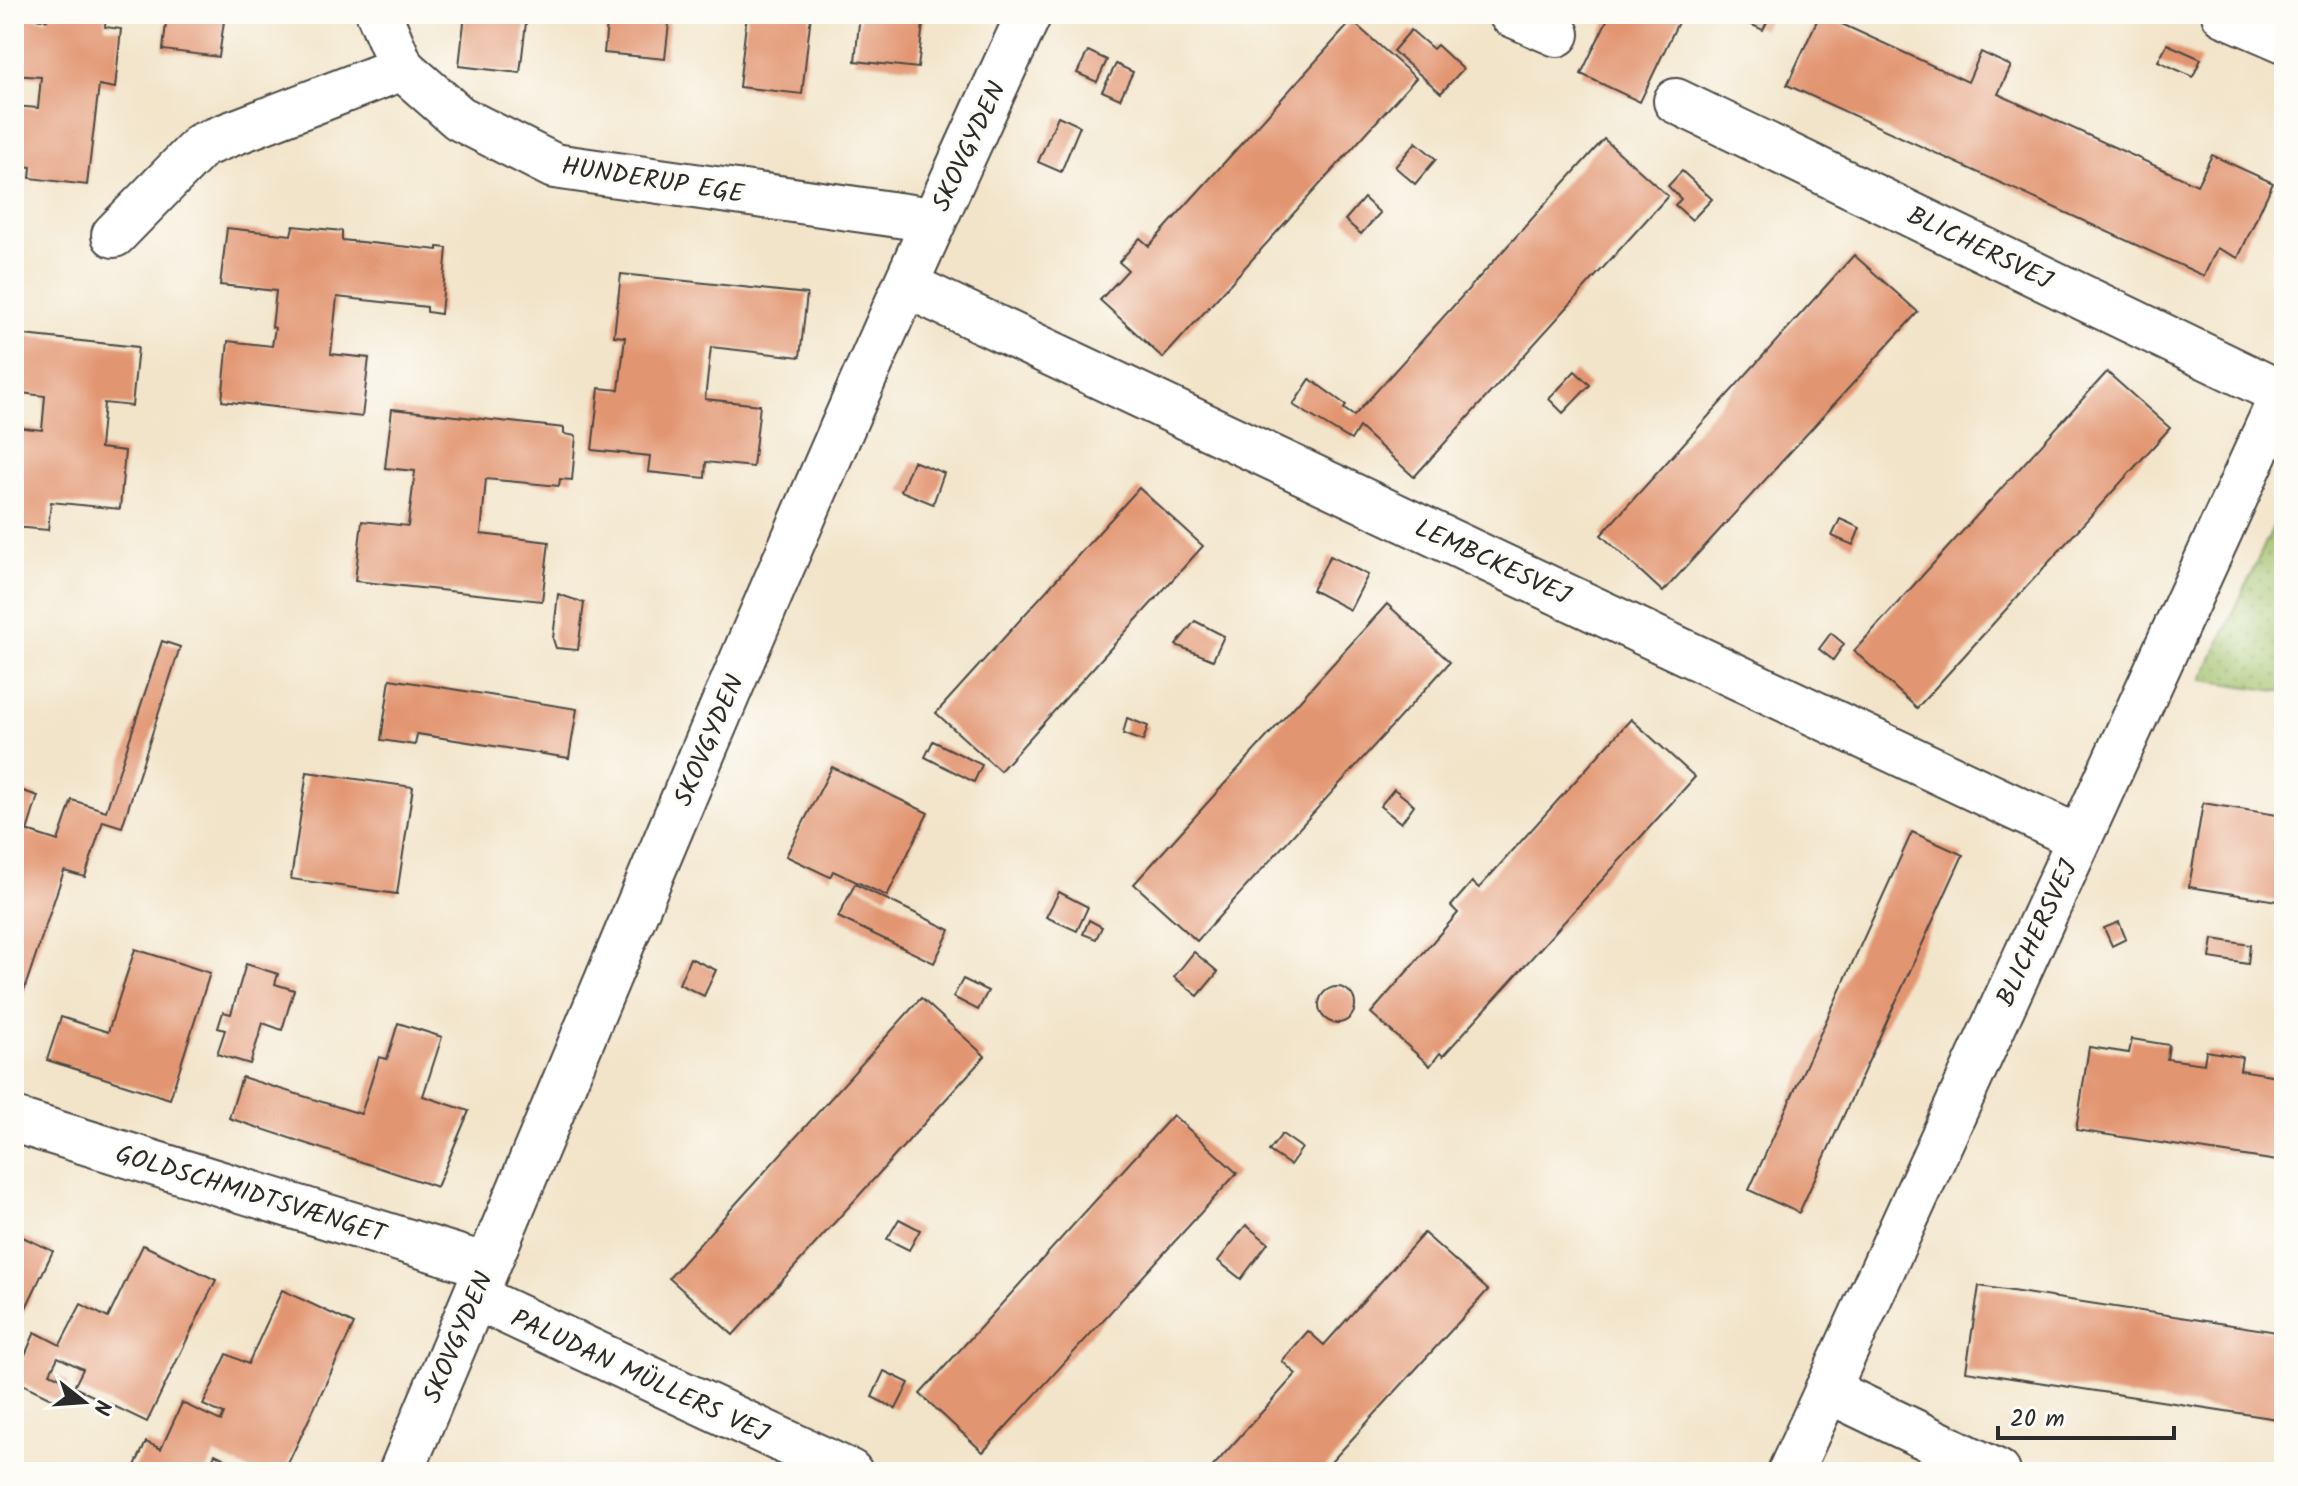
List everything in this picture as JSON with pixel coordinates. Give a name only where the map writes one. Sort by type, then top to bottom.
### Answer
[{"type":"street","name":"HUNDERUP EGE","points":[[379,14],[402,68],[459,118],[554,166],[933,220]]},
{"type":"street","name":"SKOVGYDEN","points":[[401,1472],[725,701],[933,220],[1029,14]]},
{"type":"street","points":[[1511,14],[1557,34]]},
{"type":"street","points":[[2224,14],[2284,40]]},
{"type":"street","points":[[114,235],[202,145],[402,68]]},
{"type":"street","name":"BLICHERSVEJ","points":[[1676,101],[2283,392],[1790,1472]]},
{"type":"street","name":"LEMBCKESVEJ","points":[[906,285],[2079,838]]},
{"type":"street","name":"GOLDSCHMIDTSVÆNGET","points":[[14,1120],[481,1281]]},
{"type":"street","name":"PALUDAN MÜLLERS VEJ","points":[[481,1281],[850,1472]]},
{"type":"street","points":[[1827,1390],[1998,1472]]},
{"type":"green space","points":[[2284,503],[2284,692],[2202,680]]},
{"type":"building","points":[[14,14],[47,20],[48,14],[106,14],[105,27],[121,29],[115,88],[99,85],[87,185],[30,178],[31,167],[14,165],[14,106],[38,108],[41,77],[14,75]]},
{"type":"building","points":[[167,14],[225,14],[219,57],[163,50]]},
{"type":"building","points":[[465,14],[527,14],[520,73],[459,66]]},
{"type":"building","points":[[608,14],[670,14],[665,59],[604,53]]},
{"type":"building","points":[[747,14],[811,14],[802,94],[739,87]]},
{"type":"building","points":[[860,14],[924,14],[918,68],[855,61]]},
{"type":"building","points":[[1610,14],[1682,14],[1640,102],[1581,74]]},
{"type":"building","points":[[1728,14],[1771,14],[1763,30]]},
{"type":"building","points":[[1820,14],[1968,82],[1981,52],[2011,66],[1998,94],[2197,185],[2212,155],[2273,183],[2238,258],[2217,248],[2204,276],[1787,85]]},
{"type":"building","points":[[1352,21],[1416,78],[1163,358],[1100,300],[1128,270],[1119,262],[1140,238],[1149,246]]},
{"type":"building","points":[[1411,30],[1433,49],[1437,45],[1463,69],[1441,93],[1393,51]]},
{"type":"building","points":[[2167,44],[2201,59],[2193,77],[2158,61]]},
{"type":"building","points":[[1088,51],[1107,60],[1097,82],[1077,73]]},
{"type":"building","points":[[1116,64],[1133,72],[1120,99],[1102,91]]},
{"type":"building","points":[[1058,116],[1080,126],[1061,172],[1038,162]]},
{"type":"building","points":[[1604,139],[1668,196],[1414,477],[1359,427],[1351,440],[1293,405],[1310,379],[1346,405],[1344,409],[1354,416]]},
{"type":"building","points":[[1416,142],[1436,159],[1415,184],[1395,167]]},
{"type":"building","points":[[1682,171],[1712,199],[1692,220],[1675,205],[1681,199],[1668,186]]},
{"type":"building","points":[[1364,198],[1380,213],[1361,234],[1345,220]]},
{"type":"building","points":[[293,226],[342,231],[342,240],[438,250],[438,247],[447,248],[441,314],[427,312],[427,307],[337,297],[331,354],[369,358],[362,417],[222,401],[228,341],[272,346],[275,328],[272,327],[276,291],[220,285],[227,228],[291,235]]},
{"type":"building","points":[[1854,255],[1918,312],[1663,592],[1601,535]]},
{"type":"building","points":[[621,274],[807,294],[800,357],[711,347],[705,399],[760,405],[753,467],[706,462],[705,478],[648,472],[650,456],[592,450],[599,388],[619,390],[625,337],[614,336]]},
{"type":"building","points":[[14,334],[138,347],[132,406],[104,403],[100,448],[125,451],[120,509],[51,502],[48,530],[14,527],[14,427],[42,430],[45,396],[14,392]]},
{"type":"building","points":[[1575,371],[1590,385],[1563,413],[1549,399]]},
{"type":"building","points":[[2107,372],[2170,428],[1917,708],[1854,651]]},
{"type":"building","points":[[392,409],[564,428],[564,434],[576,436],[572,480],[560,479],[559,486],[486,479],[481,534],[549,542],[542,601],[355,581],[362,521],[408,526],[415,471],[385,468]]},
{"type":"building","points":[[913,461],[944,473],[933,504],[901,491]]},
{"type":"building","points":[[1139,488],[1203,546],[1000,771],[936,713]]},
{"type":"building","points":[[1840,519],[1860,528],[1853,545],[1832,536]]},
{"type":"building","points":[[1330,556],[1368,575],[1350,610],[1312,590]]},
{"type":"building","points":[[558,594],[584,603],[578,650],[556,648],[553,639]]},
{"type":"building","points":[[1387,604],[1450,662],[1197,941],[1134,884]]},
{"type":"building","points":[[1195,621],[1224,636],[1213,660],[1176,645]]},
{"type":"building","points":[[1831,633],[1844,644],[1833,660],[1819,649]]},
{"type":"building","points":[[162,641],[180,647],[122,827],[103,821],[85,877],[64,871],[14,1020],[14,788],[38,796],[27,831],[58,841],[72,800],[106,811]]},
{"type":"building","points":[[390,679],[577,709],[569,758],[417,734],[415,745],[381,740]]},
{"type":"building","points":[[1127,718],[1148,726],[1143,741],[1123,734]]},
{"type":"building","points":[[1631,719],[1695,777],[1443,1056],[1440,1053],[1430,1066],[1371,1013],[1458,913],[1451,906],[1472,882],[1479,888]]},
{"type":"building","points":[[933,741],[982,765],[974,782],[925,757]]},
{"type":"building","points":[[832,767],[928,813],[887,896],[833,871],[830,877],[786,856]]},
{"type":"building","points":[[307,772],[413,787],[397,894],[291,879]]},
{"type":"building","points":[[1394,789],[1414,805],[1401,823],[1380,806]]},
{"type":"building","points":[[2203,803],[2284,816],[2284,902],[2189,887]]},
{"type":"building","points":[[1912,832],[1963,855],[1799,1213],[1749,1190]]},
{"type":"building","points":[[855,884],[950,930],[934,963],[838,917]]},
{"type":"building","points":[[1059,892],[1088,907],[1077,931],[1046,917]]},
{"type":"building","points":[[1089,920],[1102,927],[1096,939],[1083,934]]},
{"type":"building","points":[[2119,922],[2126,939],[2112,946],[2104,928]]},
{"type":"building","points":[[2213,939],[2250,945],[2248,964],[2210,958]]},
{"type":"building","points":[[135,949],[210,973],[170,1099],[47,1060],[61,1017],[108,1032]]},
{"type":"building","points":[[1194,952],[1218,972],[1198,996],[1174,977]]},
{"type":"building","points":[[690,958],[716,970],[704,996],[679,984]]},
{"type":"building","points":[[246,964],[278,974],[275,984],[294,990],[282,1030],[263,1023],[250,1064],[217,1054],[225,1030],[218,1028],[223,1012],[231,1014]]},
{"type":"building","points":[[963,979],[988,991],[978,1010],[953,997]]},
{"type":"building","points":[[1337,987],[1350,992],[1355,1005],[1350,1018],[1337,1023],[1324,1018],[1319,1005],[1324,992]]},
{"type":"building","points":[[921,998],[985,1056],[733,1335],[669,1278]]},
{"type":"building","points":[[398,1023],[442,1037],[423,1096],[469,1111],[437,1187],[229,1118],[242,1077],[361,1114],[379,1057],[387,1059]]},
{"type":"building","points":[[2132,1039],[2169,1045],[2167,1059],[2204,1064],[2206,1051],[2242,1057],[2240,1070],[2277,1076],[2280,1060],[2284,1060],[2284,1162],[2076,1130],[2089,1047],[2129,1053]]},
{"type":"building","points":[[1173,1115],[1237,1173],[983,1452],[920,1394]]},
{"type":"building","points":[[1282,1134],[1302,1148],[1290,1165],[1269,1151]]},
{"type":"building","points":[[899,1219],[920,1230],[909,1250],[887,1239]]},
{"type":"building","points":[[1246,1225],[1268,1243],[1241,1279],[1218,1261]]},
{"type":"building","points":[[14,1233],[53,1251],[14,1333]]},
{"type":"building","points":[[1424,1233],[1488,1290],[1322,1472],[1208,1472],[1296,1374],[1282,1361],[1308,1331],[1324,1345]]},
{"type":"building","points":[[143,1245],[216,1280],[147,1422],[74,1387],[83,1369],[58,1357],[50,1373],[69,1382],[59,1402],[14,1380],[35,1332],[60,1345],[81,1304],[108,1318]]},
{"type":"building","points":[[1979,1286],[2284,1333],[2284,1420],[1966,1371]]},
{"type":"building","points":[[282,1290],[354,1324],[284,1472],[253,1472],[215,1454],[206,1472],[132,1472],[146,1442],[161,1449],[182,1403],[221,1421],[224,1414],[203,1405],[227,1354],[248,1364]]},
{"type":"building","points":[[884,1371],[909,1383],[896,1409],[872,1397]]}]
